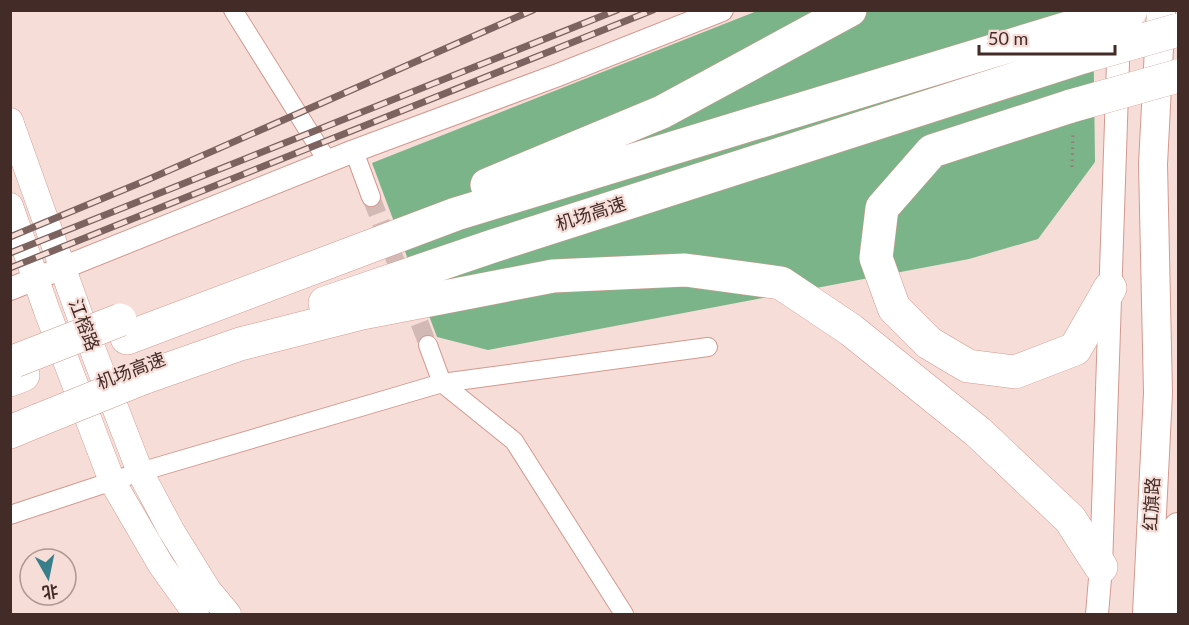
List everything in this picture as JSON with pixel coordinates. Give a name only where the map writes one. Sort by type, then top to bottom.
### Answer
[{"type":"highway","points":[[132,351],[407,218],[662,112],[850,10]]},
{"type":"highway","name":"机场高速","points":[[15,370],[132,351],[493,246],[1131,10]]},
{"type":"highway","name":"机场高速","points":[[25,419],[132,351],[456,214],[654,153],[1077,30],[1179,30]]},
{"type":"highway","points":[[1110,288],[1075,349],[1015,372],[968,366],[929,343],[894,308],[876,258],[882,208],[932,151],[1072,117],[1179,76]]},
{"type":"highway","points":[[132,351],[240,344],[362,313],[553,276],[685,270],[782,283],[851,330],[978,432],[1070,519],[1101,567]]},
{"type":"main road","name":"红旗路","points":[[1147,615],[1158,393],[1153,164],[1161,10]]},
{"type":"main road","name":"江榕路","points":[[10,121],[140,472],[171,530],[208,590],[228,615]]},
{"type":"main road","name":"江榕路","points":[[10,206],[112,481],[161,565],[196,615]]},
{"type":"main road","name":"红旗路","points":[[1175,615],[1179,527]]},
{"type":"street","points":[[233,10],[328,162]]},
{"type":"street","points":[[10,289],[354,151],[558,75],[722,10]]},
{"type":"street","points":[[1097,615],[1101,567],[1120,10]]},
{"type":"street","points":[[354,151],[371,197]]},
{"type":"street","points":[[428,345],[442,383],[514,441],[624,615]]},
{"type":"street","points":[[10,515],[140,472],[442,383],[708,347]]},
{"type":"path","points":[[1072,117],[1072,167]]},
{"type":"green space","points":[[757,11],[1093,11],[1095,162],[1038,239],[969,259],[488,350],[437,337],[372,163]]},
{"type":"tunnel","points":[[371,197],[428,345]]},
{"type":"railway","points":[[10,237],[147,180],[533,10]]},
{"type":"railway","points":[[10,253],[617,10]]},
{"type":"railway","points":[[10,268],[653,10]]}]
